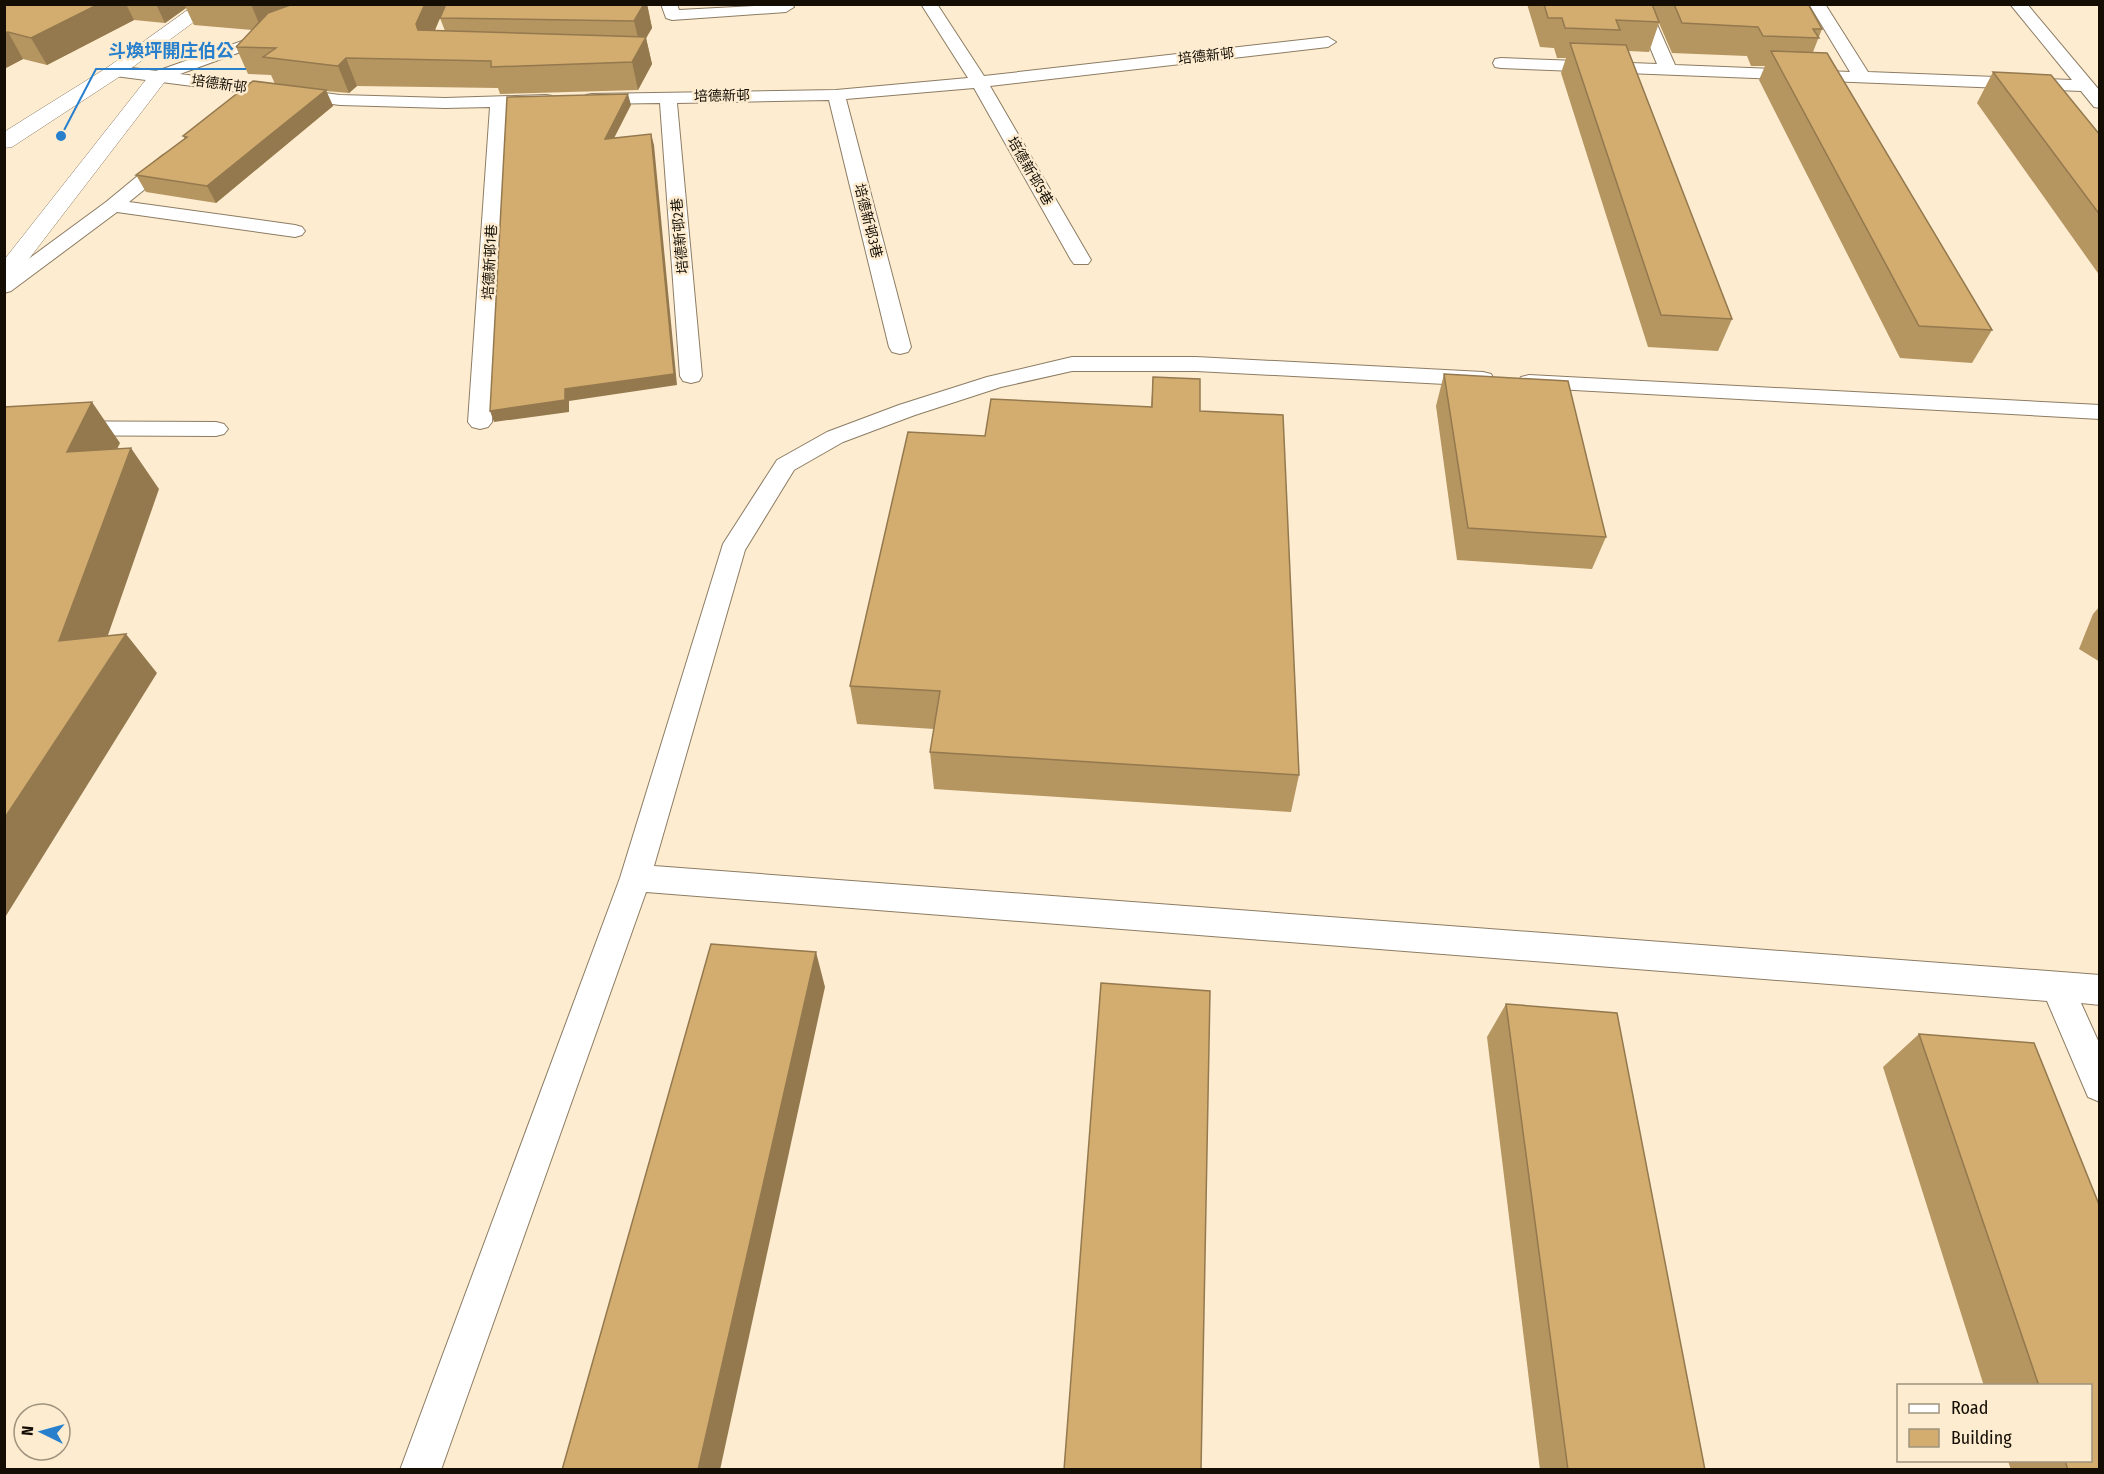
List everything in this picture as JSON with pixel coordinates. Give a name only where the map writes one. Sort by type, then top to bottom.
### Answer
[{"type":"street","points":[[4,142],[115,71],[209,4]]},
{"type":"street","points":[[4,276],[159,76]]},
{"type":"lane","points":[[669,4],[672,15],[786,7]]},
{"type":"lane","name":"培德新邨5巷","points":[[929,4],[979,82],[1081,260]]},
{"type":"lane","points":[[1640,4],[1668,69]]},
{"type":"lane","points":[[1817,4],[1862,77]]},
{"type":"lane","points":[[2018,4],[2100,103]]},
{"type":"lane","points":[[159,76],[291,28]]},
{"type":"lane","name":"培德新邨","points":[[115,71],[340,100],[445,103],[668,96],[836,95],[979,82],[1328,42]]},
{"type":"lane","points":[[1501,63],[2085,86]]},
{"type":"lane","points":[[238,104],[256,89]]},
{"type":"lane","name":"培德新邨3巷","points":[[836,95],[900,347]]},
{"type":"lane","name":"培德新邨2巷","points":[[668,96],[691,376]]},
{"type":"lane","name":"培德新邨1巷","points":[[480,422],[499,102]]},
{"type":"lane","points":[[4,286],[113,206],[184,147]]},
{"type":"lane","points":[[113,206],[295,231]]},
{"type":"lane","points":[[420,1470],[635,878],[732,550],[785,465],[835,437],[907,410],[994,382],[1072,364],[1196,364],[2100,412]]},
{"type":"lane","points":[[4,428],[216,429]]},
{"type":"lane","points":[[635,878],[2100,990]]},
{"type":"lane","points":[[2058,987],[2100,1086]]},
{"type":"building","points":[[4,4],[99,4],[31,38],[4,33]]},
{"type":"building","points":[[293,4],[425,4],[416,24],[418,30],[646,37],[632,62],[491,67],[491,61],[346,58],[338,66],[263,57],[276,48],[236,47],[268,13]]},
{"type":"building","points":[[446,4],[644,4],[634,21],[440,18]]},
{"type":"building","points":[[1544,4],[1652,4],[1659,22],[1616,20],[1620,30],[1565,28],[1562,18],[1548,18]]},
{"type":"building","points":[[1674,4],[1808,4],[1822,29],[1813,29],[1819,38],[1763,36],[1758,27],[1682,23]]},
{"type":"building","points":[[1570,43],[1626,45],[1732,319],[1661,315]]},
{"type":"building","points":[[1771,51],[1827,53],[1992,330],[1919,326]]},
{"type":"building","points":[[1993,72],[2051,75],[2100,135],[2100,215]]},
{"type":"building","points":[[253,81],[326,90],[207,186],[136,175],[187,137],[183,136]]},
{"type":"building","points":[[628,94],[605,139],[651,134],[674,374],[565,389],[565,400],[490,411],[507,97]]},
{"type":"building","points":[[1444,374],[1568,381],[1606,537],[1468,528]]},
{"type":"building","points":[[1153,377],[1200,379],[1200,411],[1283,415],[1299,775],[930,752],[940,691],[850,686],[908,432],[985,436],[991,399],[1152,407]]},
{"type":"building","points":[[92,402],[67,452],[131,448],[59,641],[126,634],[4,819],[4,407]]},
{"type":"building","points":[[711,944],[816,952],[698,1470],[562,1470]]},
{"type":"building","points":[[1101,983],[1210,991],[1201,1470],[1064,1470]]},
{"type":"building","points":[[1506,1004],[1617,1013],[1705,1470],[1568,1470]]},
{"type":"building","points":[[1919,1034],[2034,1043],[2100,1207],[2100,1470],[2068,1470],[2065,1462],[2092,1462],[2092,1384],[2038,1384]]},
{"type":"place","name":"斗煥坪開庄伯公","points":[[61,136]]}]
